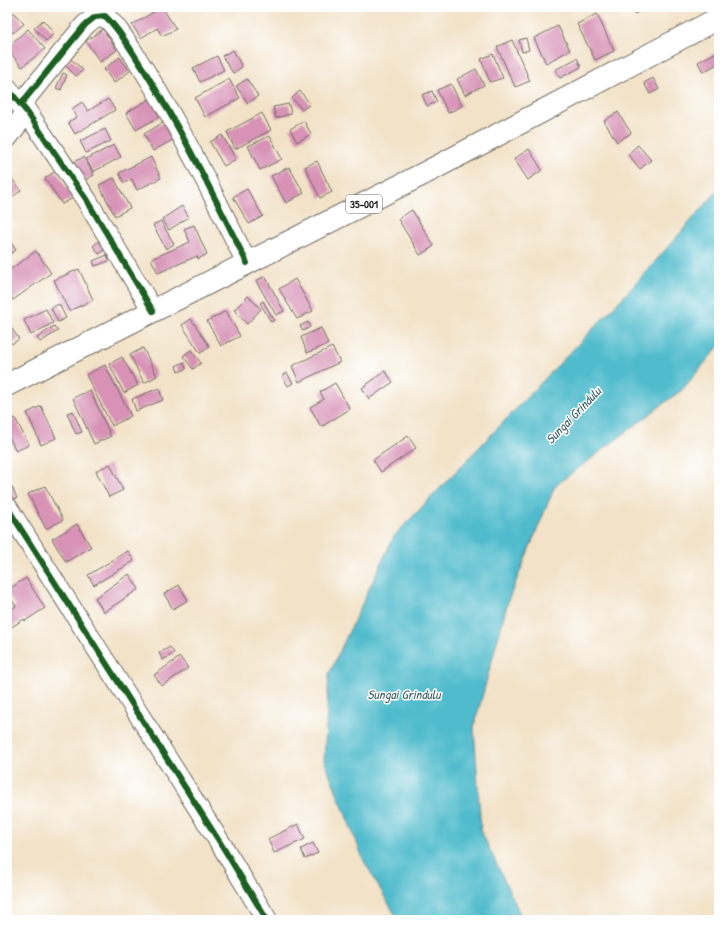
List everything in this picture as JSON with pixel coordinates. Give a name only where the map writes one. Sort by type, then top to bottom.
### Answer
[{"type":"main road","name":"35-001","points":[[7,385],[427,172],[719,18]]},
{"type":"street","points":[[7,138],[24,108],[86,25],[95,17],[105,16],[115,25],[153,85],[193,155],[247,263]]},
{"type":"street","points":[[7,88],[24,108],[86,198],[153,311]]},
{"type":"street","points":[[7,506],[221,844],[267,920]]},
{"type":"water","name":"Sungai Grindulu","points":[[719,189],[719,346],[683,389],[555,486],[508,601],[474,727],[481,831],[523,920],[398,920],[364,861],[324,760],[329,674],[394,536],[630,290]]},
{"type":"building","points":[[162,7],[176,29],[162,36],[157,28],[141,38],[132,25]]},
{"type":"building","points":[[631,7],[647,7],[635,14]]},
{"type":"building","points":[[12,11],[24,24],[13,33],[7,26],[7,16]]},
{"type":"building","points":[[597,14],[614,51],[595,60],[577,24]]},
{"type":"building","points":[[43,20],[54,33],[46,41],[34,28]]},
{"type":"building","points":[[558,26],[570,50],[546,63],[534,38]]},
{"type":"building","points":[[28,29],[45,49],[22,67],[7,47]]},
{"type":"building","points":[[103,29],[117,50],[100,62],[86,41]]},
{"type":"building","points":[[526,38],[529,50],[522,52],[519,40]]},
{"type":"building","points":[[512,40],[530,81],[515,87],[497,47]]},
{"type":"building","points":[[233,50],[242,67],[233,73],[222,56]]},
{"type":"building","points":[[715,53],[719,63],[703,72],[698,62]]},
{"type":"building","points":[[493,54],[503,78],[490,82],[481,59]]},
{"type":"building","points":[[217,56],[224,70],[200,82],[193,68]]},
{"type":"building","points":[[120,57],[130,71],[114,83],[104,69]]},
{"type":"building","points":[[577,58],[581,67],[560,78],[555,70]]},
{"type":"building","points":[[71,59],[83,70],[76,76],[65,65]]},
{"type":"building","points":[[476,69],[484,85],[465,95],[457,79]]},
{"type":"building","points":[[63,73],[67,75],[61,90],[56,88]]},
{"type":"building","points":[[653,78],[659,89],[650,94],[644,83]]},
{"type":"building","points":[[229,79],[240,98],[205,117],[195,98]]},
{"type":"building","points":[[247,79],[258,96],[248,103],[236,86]]},
{"type":"building","points":[[451,84],[462,106],[448,113],[437,90]]},
{"type":"building","points":[[300,91],[310,104],[302,110],[292,98]]},
{"type":"building","points":[[432,91],[437,102],[427,106],[422,95]]},
{"type":"building","points":[[156,95],[166,113],[136,130],[126,113]]},
{"type":"building","points":[[108,99],[115,110],[75,134],[68,122],[77,117],[72,109],[82,102],[88,111]]},
{"type":"building","points":[[289,104],[291,114],[276,118],[273,107]]},
{"type":"building","points":[[618,112],[631,133],[617,142],[604,121]]},
{"type":"building","points":[[262,113],[271,130],[235,149],[227,132]]},
{"type":"building","points":[[166,121],[176,138],[153,151],[144,134]]},
{"type":"building","points":[[304,121],[311,134],[297,142],[290,129]]},
{"type":"building","points":[[105,129],[111,141],[86,153],[80,141]]},
{"type":"building","points":[[222,135],[236,159],[224,166],[210,142]]},
{"type":"building","points":[[270,136],[282,159],[260,170],[248,146]]},
{"type":"building","points":[[114,145],[121,157],[93,172],[86,159]]},
{"type":"building","points":[[638,145],[651,160],[640,169],[628,154]]},
{"type":"building","points":[[529,149],[542,170],[528,180],[514,159]]},
{"type":"building","points":[[84,157],[94,175],[81,182],[71,163]]},
{"type":"building","points":[[151,157],[161,178],[137,190],[132,179],[124,183],[119,173]]},
{"type":"building","points":[[317,161],[332,192],[320,198],[305,167]]},
{"type":"building","points":[[289,167],[304,193],[286,203],[271,176]]},
{"type":"building","points":[[56,171],[73,198],[62,204],[45,178]]},
{"type":"building","points":[[7,173],[21,190],[7,202]]},
{"type":"building","points":[[114,178],[130,208],[115,216],[99,185]]},
{"type":"building","points":[[247,189],[263,216],[249,224],[233,197]]},
{"type":"building","points":[[182,206],[189,217],[169,230],[162,219]]},
{"type":"building","points":[[412,210],[434,246],[420,255],[398,219]]},
{"type":"building","points":[[161,221],[174,244],[166,249],[153,225]]},
{"type":"building","points":[[194,225],[207,254],[198,259],[197,256],[158,273],[151,259],[190,242],[184,229]]},
{"type":"building","points":[[7,237],[16,250],[7,256]]},
{"type":"building","points":[[104,237],[110,245],[99,254],[93,246]]},
{"type":"building","points":[[36,251],[51,273],[13,300],[7,291],[7,272]]},
{"type":"building","points":[[107,255],[109,261],[95,266],[93,261]]},
{"type":"building","points":[[79,269],[93,300],[69,311],[54,280]]},
{"type":"building","points":[[265,276],[284,311],[276,315],[256,281]]},
{"type":"building","points":[[295,279],[313,311],[297,319],[279,289]]},
{"type":"building","points":[[248,296],[261,309],[247,324],[234,310]]},
{"type":"building","points":[[263,301],[274,320],[271,322],[260,303]]},
{"type":"building","points":[[59,304],[66,318],[58,322],[51,308]]},
{"type":"building","points":[[46,309],[53,323],[31,335],[24,320]]},
{"type":"building","points":[[226,311],[240,336],[221,346],[207,321]]},
{"type":"building","points":[[191,319],[210,347],[200,353],[182,325]]},
{"type":"building","points":[[7,322],[19,339],[12,344],[7,337]]},
{"type":"building","points":[[308,322],[310,327],[303,331],[300,326]]},
{"type":"building","points":[[54,326],[58,331],[40,342],[37,338]]},
{"type":"building","points":[[321,328],[328,344],[307,353],[301,337]]},
{"type":"building","points":[[332,347],[340,362],[299,382],[292,366]]},
{"type":"building","points":[[143,348],[157,376],[144,383],[130,355]]},
{"type":"building","points":[[191,350],[201,363],[193,369],[183,356]]},
{"type":"building","points":[[122,357],[138,385],[124,393],[109,364]]},
{"type":"building","points":[[184,362],[186,369],[178,372],[176,366]]},
{"type":"building","points":[[105,365],[131,416],[112,426],[86,375]]},
{"type":"building","points":[[385,371],[393,382],[369,399],[362,388]]},
{"type":"building","points":[[287,373],[293,383],[288,386],[282,376]]},
{"type":"building","points":[[335,383],[350,409],[321,427],[310,407],[324,399],[320,392]]},
{"type":"building","points":[[159,388],[163,400],[136,411],[132,399]]},
{"type":"building","points":[[90,390],[111,436],[94,444],[73,398]]},
{"type":"building","points":[[41,406],[56,438],[41,445],[27,413]]},
{"type":"building","points":[[73,411],[82,432],[76,434],[67,413]]},
{"type":"building","points":[[15,418],[29,445],[16,451],[7,433],[7,421]]},
{"type":"building","points":[[408,436],[416,448],[381,472],[373,460]]},
{"type":"building","points":[[110,464],[123,490],[109,497],[96,471]]},
{"type":"building","points":[[45,486],[63,520],[46,529],[28,494]]},
{"type":"building","points":[[12,487],[17,498],[10,501],[7,495],[7,489]]},
{"type":"building","points":[[77,524],[91,547],[66,562],[52,539]]},
{"type":"building","points":[[128,551],[134,561],[94,585],[88,575]]},
{"type":"building","points":[[129,574],[139,589],[104,612],[95,598]]},
{"type":"building","points":[[26,578],[45,608],[25,621],[24,619],[10,628],[7,623],[7,612],[16,606],[7,593],[7,590]]},
{"type":"building","points":[[179,585],[188,600],[173,609],[164,594]]},
{"type":"building","points":[[170,647],[174,653],[163,660],[159,653]]},
{"type":"building","points":[[180,657],[188,668],[162,686],[154,675]]},
{"type":"building","points":[[298,824],[305,839],[274,853],[268,839]]},
{"type":"building","points":[[313,843],[318,853],[305,859],[301,849]]},
{"type":"cycle path","points":[[21,104],[85,25],[95,17],[105,16],[126,42],[172,117],[247,263]]},
{"type":"cycle path","points":[[7,88],[27,112],[86,199],[153,311]]},
{"type":"cycle path","points":[[7,507],[221,844],[267,920]]}]
